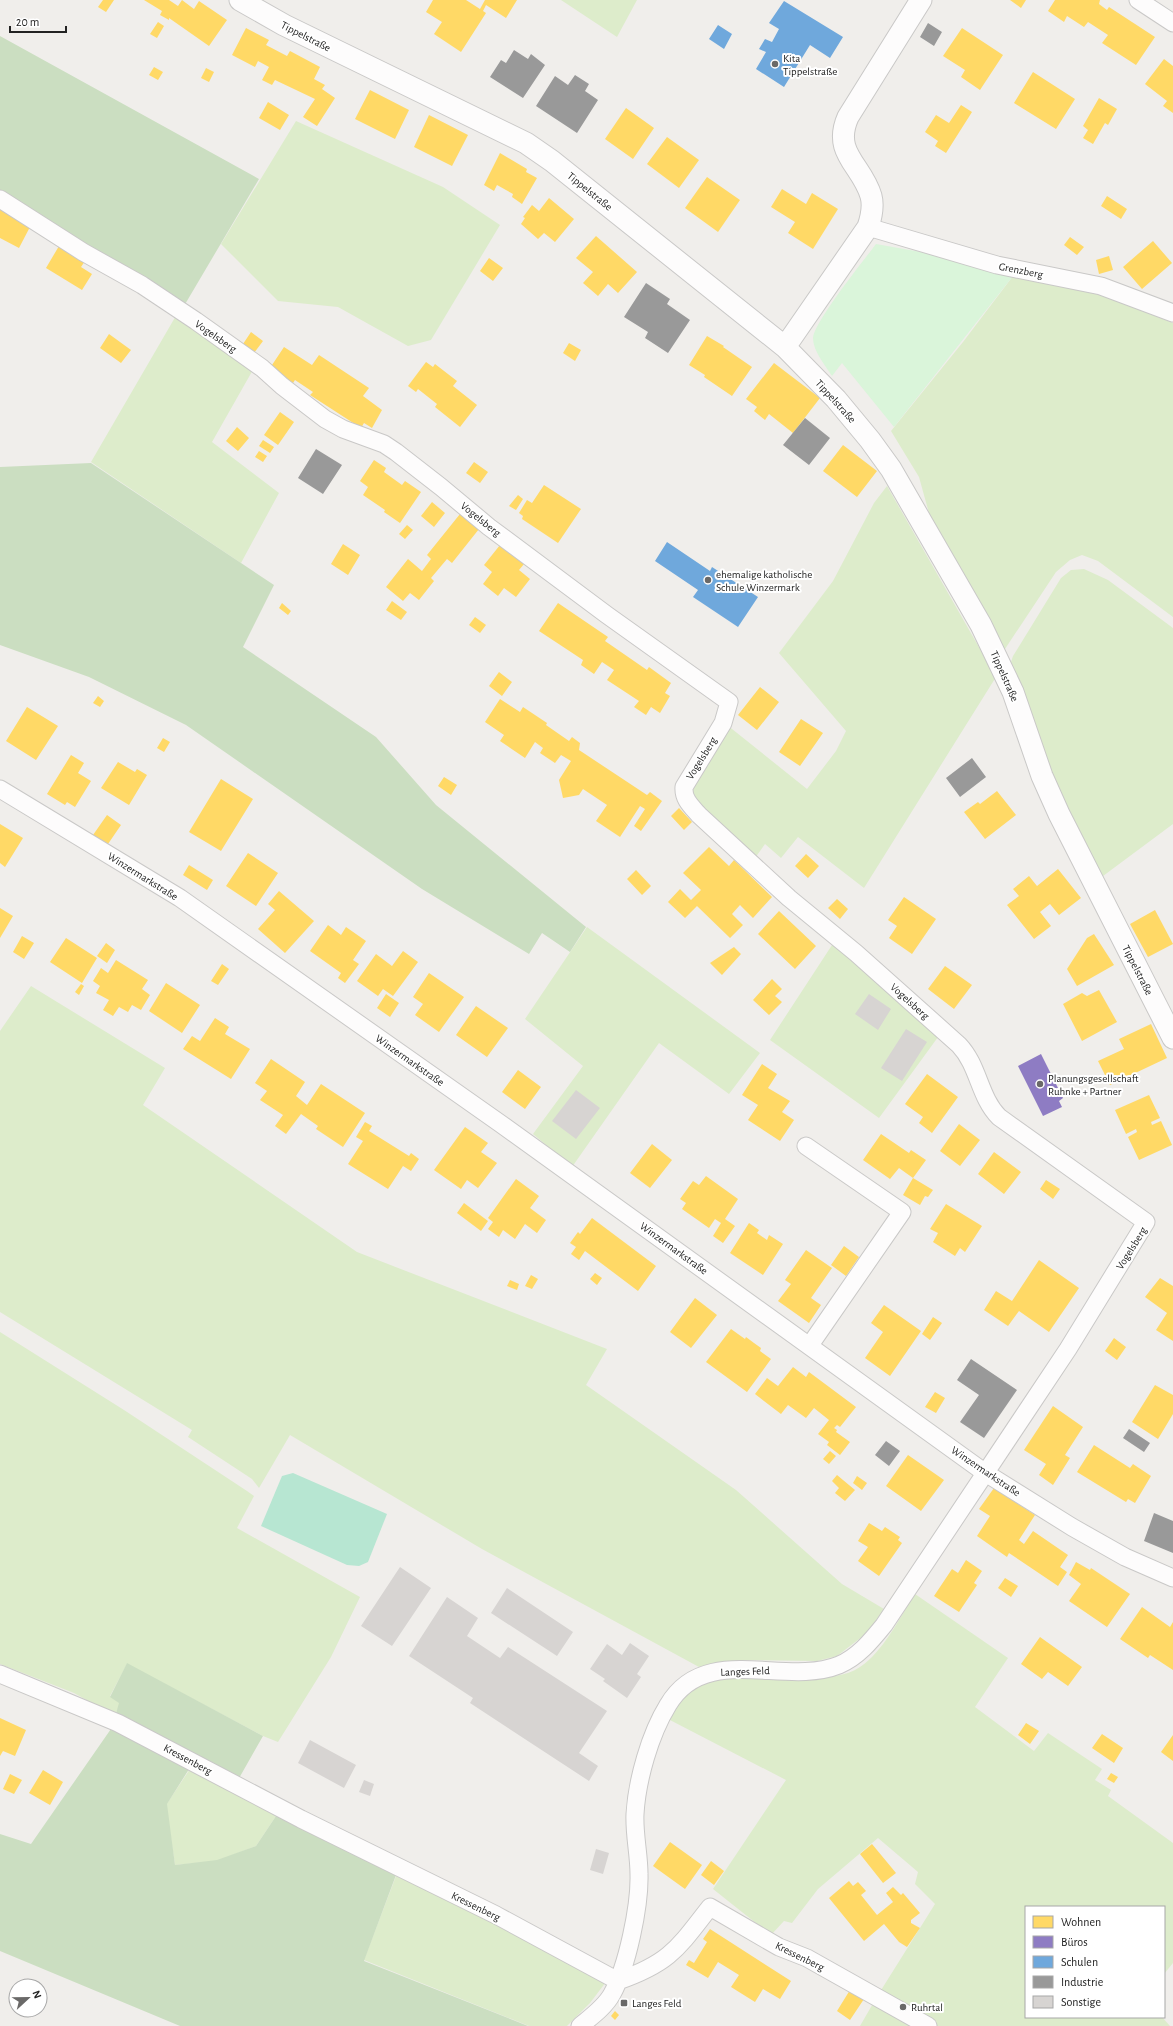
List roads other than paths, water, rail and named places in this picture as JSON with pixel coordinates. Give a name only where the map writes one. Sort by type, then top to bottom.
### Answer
[{"type":"street","name":"Tippelstraße","points":[[240,0],[284,25],[526,143],[552,161],[785,347],[836,399],[891,469],[981,625],[1013,692],[1042,776],[1064,826],[1173,1038]]},
{"type":"street","points":[[785,347],[868,227],[872,216],[871,197],[846,150],[842,140],[843,128],[848,117],[921,0]]},
{"type":"street","points":[[1138,0],[1173,23]]},
{"type":"street","name":"Vogelsberg","points":[[0,199],[83,252],[142,285],[196,321],[262,368],[282,386],[325,419],[343,430],[384,444],[396,452],[495,531],[607,615],[729,702],[723,723],[684,787],[684,793],[689,804],[699,816],[789,898],[856,953],[959,1045],[972,1063],[989,1105],[999,1117],[1146,1222],[1068,1349],[984,1472]]},
{"type":"street","name":"Grenzberg","points":[[868,227],[997,265],[1101,286],[1173,313]]},
{"type":"street","name":"Winzermarkstraße","points":[[0,789],[180,898],[810,1345],[984,1472],[1072,1527],[1125,1557],[1173,1578]]},
{"type":"street","points":[[806,1146],[902,1212],[810,1345]]},
{"type":"street","name":"Langes Feld","points":[[580,2026],[599,2010],[611,1996],[618,1981],[634,1920],[638,1891],[639,1867],[635,1825],[639,1786],[654,1734],[672,1698],[689,1682],[716,1672],[730,1670],[822,1669],[838,1665],[858,1654],[884,1625],[984,1472]]},
{"type":"street","name":"Kressenberg","points":[[0,1674],[124,1726],[301,1820],[502,1919],[618,1981],[644,1972],[674,1952],[710,1907],[779,1947],[807,1958],[928,2026]]},
{"type":"place","name":"Kita Tippelstraße","points":[[775,64]]},
{"type":"place","name":"ehemalige katholische Schule Winzermark","points":[[708,580]]},
{"type":"place","name":"Planungsgesellschaft Ruhnke + Partner","points":[[1040,1084]]},
{"type":"place","name":"Langes Feld","points":[[624,2003]]},
{"type":"place","name":"Ruhrtal","points":[[903,2007]]}]
